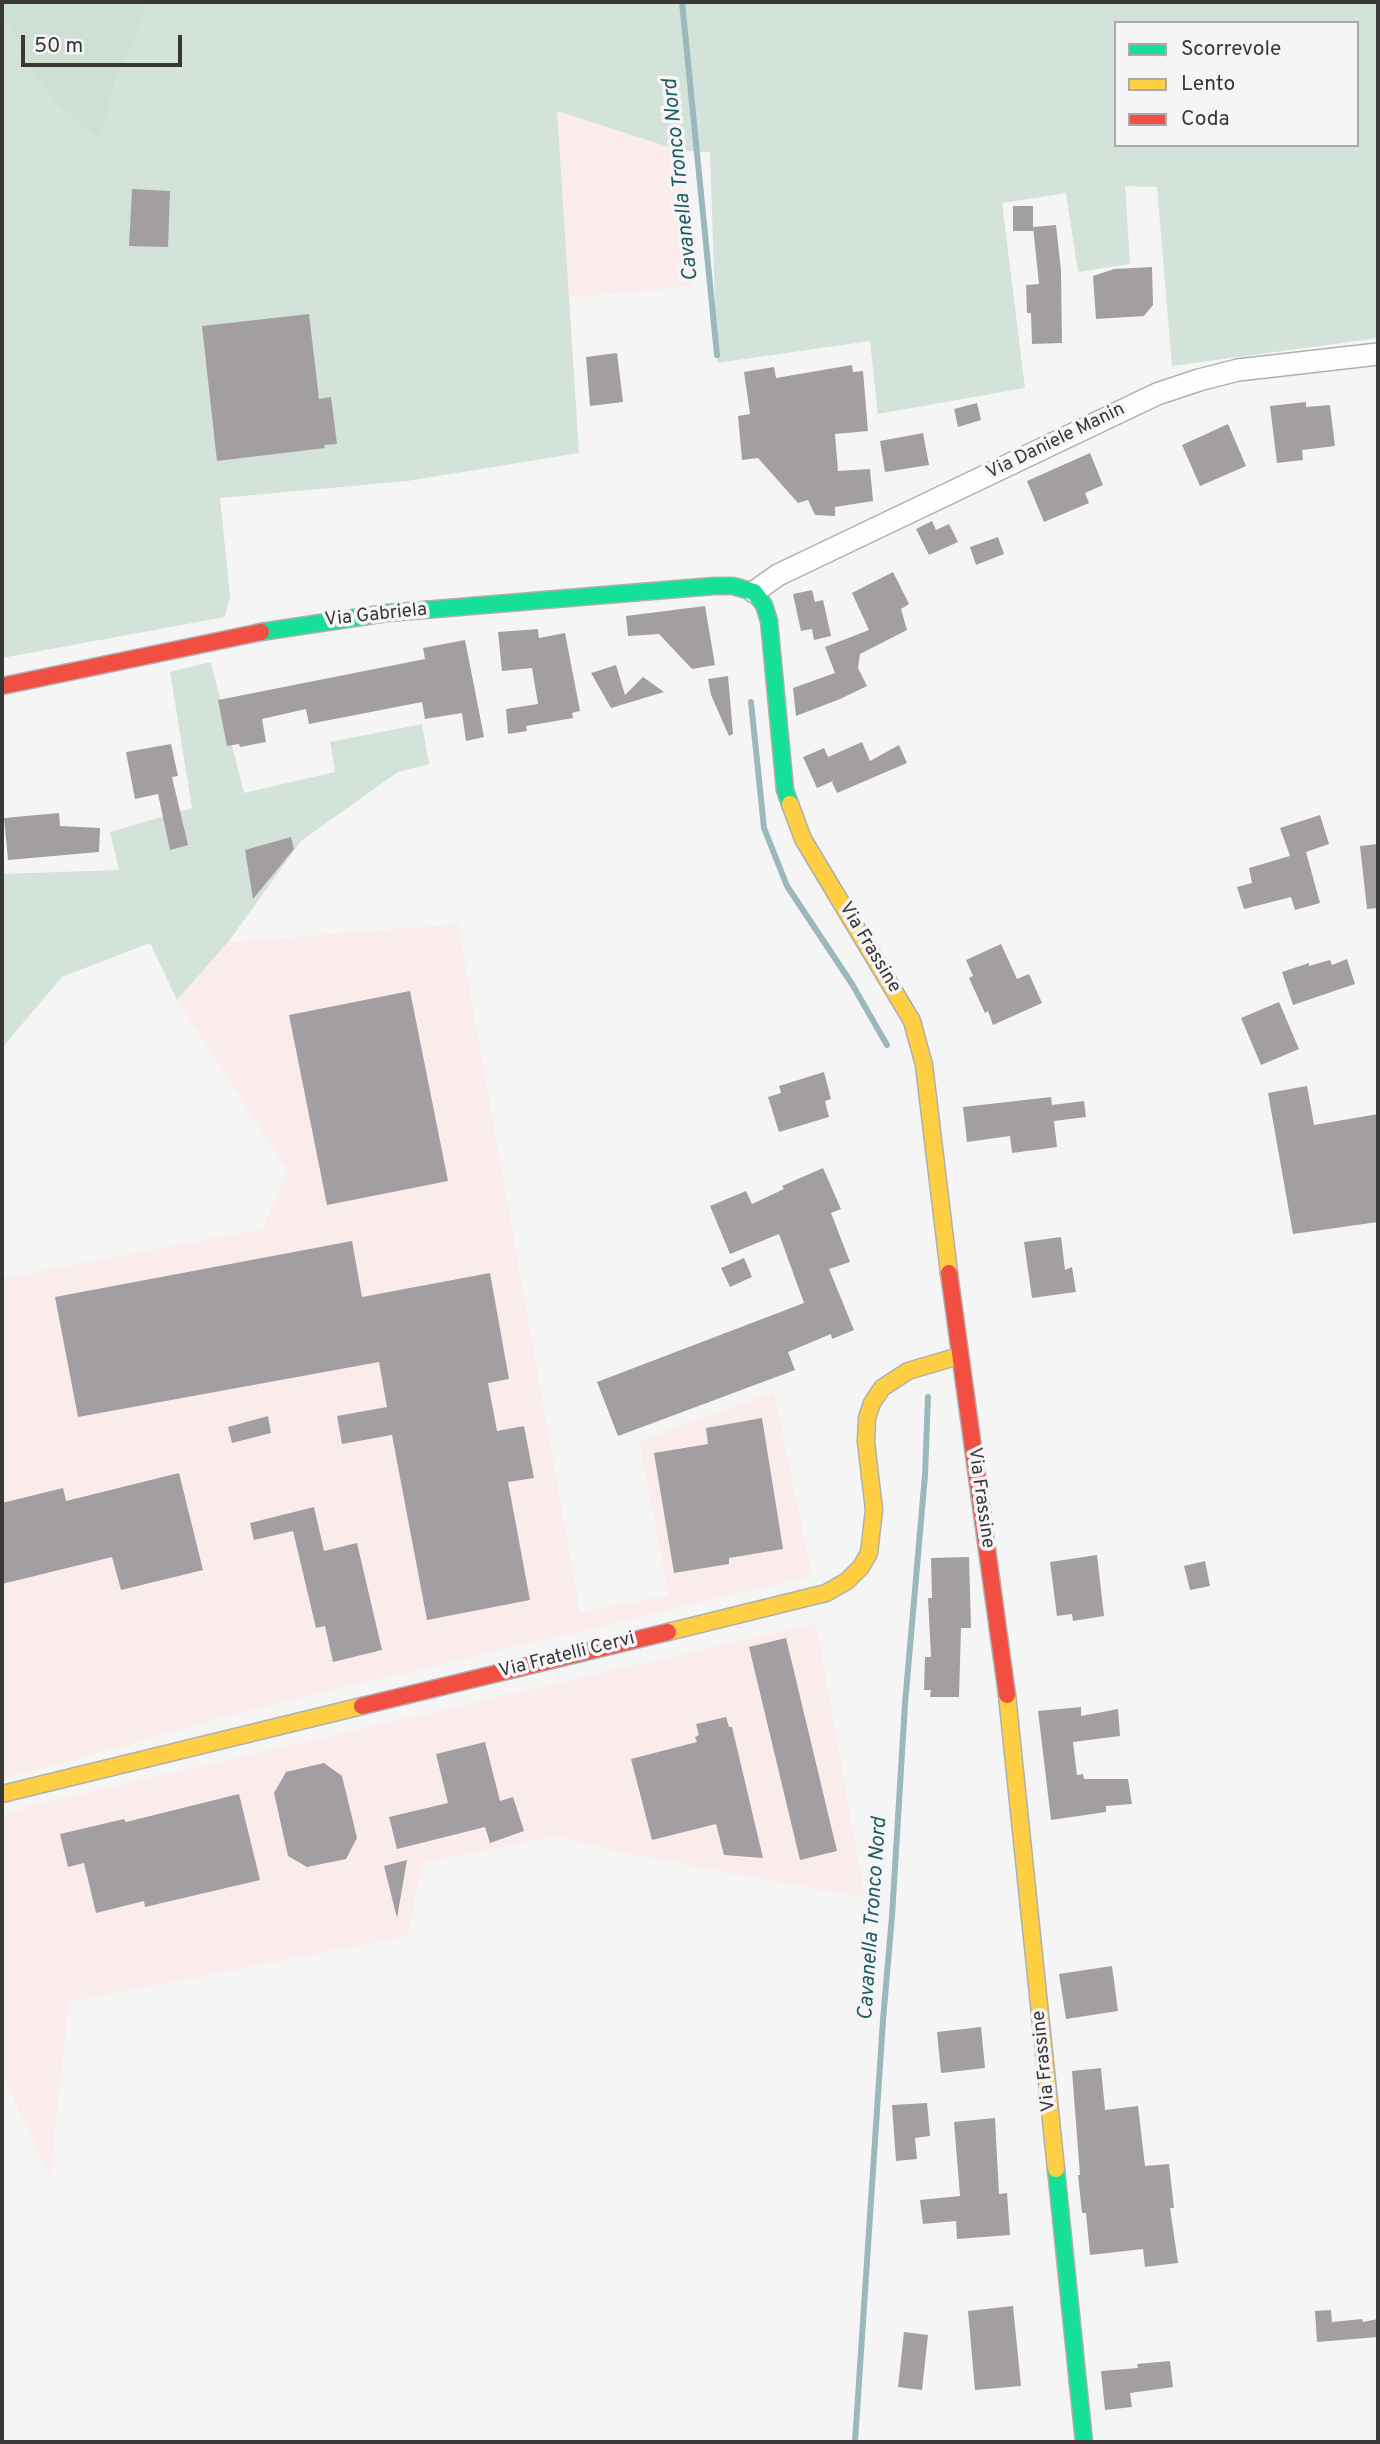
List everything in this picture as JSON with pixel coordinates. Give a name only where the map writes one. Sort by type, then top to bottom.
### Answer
[{"type":"street","name":"Via Daniele Manin","points":[[754,592],[778,575],[1157,394],[1238,370],[1378,354]]},
{"type":"street","name":"Via Gabriela","points":[[2,687],[251,633],[387,613],[714,586],[733,586],[754,592]]},
{"type":"street","name":"Via Frassine","points":[[754,592],[765,605],[769,621],[785,790],[803,839],[912,1021],[924,1065],[959,1356],[1006,1689],[1084,2442]]},
{"type":"street","name":"Via Fratelli Cervi","points":[[2,1794],[826,1593],[846,1581],[869,1553],[874,1510],[866,1443],[867,1418],[872,1403],[882,1388],[908,1371],[959,1356]]},
{"type":"shaded area","points":[[2,2],[1378,2],[1378,338],[1172,366],[1157,187],[1125,186],[1130,264],[1078,272],[1066,193],[1002,203],[1025,388],[878,414],[870,341],[717,363],[710,152],[681,151],[557,111],[579,453],[407,481],[220,498],[230,596],[225,617],[2,658]]},
{"type":"shaded area","points":[[556,111],[681,151],[691,287],[568,298]]},
{"type":"shaded area","points":[[211,662],[244,793],[335,772],[330,742],[422,724],[429,764],[398,772],[301,841],[229,941],[177,1000],[150,943],[62,977],[2,1048],[2,874],[119,870],[110,832],[192,808],[170,672]]},
{"type":"shaded area","points":[[458,924],[580,1612],[669,1595],[639,1441],[774,1392],[812,1576],[259,1708],[2,1780],[2,1278],[262,1229],[288,1171],[177,1000],[229,942]]},
{"type":"shaded area","points":[[816,1623],[865,1898],[617,1852],[558,1836],[422,1863],[408,1936],[69,2002],[50,2177],[2,2074],[2,1815],[33,1805]]},
{"type":"green space","points":[[2,2],[141,2],[144,13],[128,53],[116,74],[109,107],[98,138],[54,102],[24,59],[12,28],[2,19]]},
{"type":"building","points":[[132,189],[170,191],[168,247],[129,246]]},
{"type":"building","points":[[1013,206],[1033,206],[1033,231],[1013,231]]},
{"type":"building","points":[[1056,225],[1061,270],[1062,343],[1032,344],[1031,313],[1027,313],[1026,285],[1039,284],[1033,227]]},
{"type":"building","points":[[1152,267],[1153,305],[1144,316],[1096,319],[1093,276],[1114,269]]},
{"type":"building","points":[[309,314],[319,399],[331,397],[337,444],[324,445],[325,448],[217,461],[202,326]]},
{"type":"building","points":[[617,353],[623,402],[590,406],[586,357]]},
{"type":"building","points":[[852,365],[853,372],[863,371],[868,431],[835,434],[838,471],[870,469],[873,501],[835,507],[835,516],[815,515],[808,500],[798,503],[758,458],[742,460],[738,416],[750,414],[744,372],[774,367],[776,378]]},
{"type":"building","points":[[1306,402],[1306,407],[1330,405],[1335,446],[1302,450],[1303,460],[1277,463],[1270,406]]},
{"type":"building","points":[[977,403],[981,420],[958,427],[954,409]]},
{"type":"building","points":[[1228,424],[1246,466],[1200,486],[1182,445]]},
{"type":"building","points":[[923,433],[929,465],[885,472],[880,441]]},
{"type":"building","points":[[1090,453],[1103,485],[1085,493],[1089,503],[1044,522],[1027,481]]},
{"type":"building","points":[[932,521],[936,530],[949,524],[958,542],[929,555],[916,529]]},
{"type":"building","points":[[998,537],[1004,554],[976,565],[970,547]]},
{"type":"building","points":[[893,572],[909,604],[901,609],[907,630],[860,654],[858,668],[867,686],[796,716],[793,688],[835,673],[825,647],[869,630],[852,593]]},
{"type":"building","points":[[812,590],[815,602],[823,600],[831,636],[814,640],[812,629],[801,631],[793,594]]},
{"type":"building","points":[[705,606],[715,665],[692,669],[659,634],[628,636],[626,616]]},
{"type":"building","points":[[538,629],[539,638],[565,633],[580,711],[572,713],[573,718],[526,726],[527,731],[508,734],[506,709],[538,704],[532,668],[502,671],[498,632]]},
{"type":"building","points":[[465,640],[484,737],[466,741],[462,713],[425,719],[422,702],[309,724],[306,709],[262,719],[266,742],[240,747],[239,744],[227,746],[218,700],[425,659],[423,648]]},
{"type":"building","points":[[616,665],[625,695],[643,677],[664,692],[611,708],[591,673]]},
{"type":"building","points":[[728,676],[733,734],[729,736],[711,695],[708,679]]},
{"type":"building","points":[[862,742],[870,761],[899,745],[907,763],[837,793],[832,782],[835,780],[817,788],[803,757],[824,748],[828,757]]},
{"type":"building","points":[[171,744],[178,776],[172,777],[188,845],[170,850],[158,794],[135,799],[126,752]]},
{"type":"building","points":[[59,813],[60,826],[100,828],[99,852],[8,860],[4,818]]},
{"type":"building","points":[[1320,815],[1329,844],[1306,852],[1320,903],[1295,910],[1291,897],[1244,909],[1237,887],[1252,883],[1249,868],[1290,856],[1280,828]]},
{"type":"building","points":[[291,837],[294,849],[253,899],[245,850]]},
{"type":"building","points":[[1378,844],[1378,908],[1367,909],[1360,846]]},
{"type":"building","points":[[1001,944],[1017,979],[1029,974],[1042,1003],[993,1025],[969,978],[973,976],[966,960]]},
{"type":"building","points":[[1347,959],[1355,984],[1293,1005],[1282,972],[1309,963],[1309,966],[1330,960],[1332,965]]},
{"type":"building","points":[[410,991],[448,1181],[327,1205],[289,1015]]},
{"type":"building","points":[[1279,1002],[1299,1049],[1261,1065],[1241,1018]]},
{"type":"building","points":[[824,1072],[831,1099],[825,1101],[829,1117],[779,1132],[768,1097],[781,1093],[779,1086]]},
{"type":"building","points":[[1307,1086],[1314,1125],[1378,1114],[1378,1222],[1293,1234],[1268,1093]]},
{"type":"building","points":[[1051,1097],[1052,1105],[1084,1101],[1086,1117],[1054,1121],[1057,1147],[1012,1153],[1010,1136],[967,1142],[963,1107]]},
{"type":"building","points":[[823,1168],[841,1209],[831,1213],[850,1262],[829,1269],[854,1330],[832,1339],[831,1334],[788,1352],[795,1370],[618,1436],[597,1382],[804,1303],[779,1234],[730,1254],[710,1206],[746,1191],[752,1204],[784,1189],[782,1186]]},
{"type":"building","points":[[1061,1237],[1065,1270],[1072,1267],[1076,1292],[1032,1298],[1024,1242]]},
{"type":"building","points":[[352,1241],[362,1297],[490,1273],[509,1379],[488,1383],[497,1431],[524,1426],[534,1478],[508,1482],[530,1600],[427,1620],[392,1435],[342,1444],[337,1416],[387,1407],[379,1362],[78,1417],[55,1297]]},
{"type":"building","points":[[744,1258],[752,1277],[730,1287],[721,1268]]},
{"type":"building","points":[[268,1416],[271,1433],[232,1443],[228,1427]]},
{"type":"building","points":[[762,1418],[783,1549],[729,1558],[729,1564],[674,1573],[654,1453],[708,1444],[706,1428]]},
{"type":"building","points":[[179,1473],[203,1570],[121,1590],[112,1557],[2,1584],[2,1503],[63,1488],[66,1501]]},
{"type":"building","points":[[314,1507],[324,1551],[357,1543],[382,1650],[333,1662],[325,1626],[316,1628],[293,1531],[254,1540],[250,1523]]},
{"type":"building","points":[[1097,1555],[1104,1616],[1073,1621],[1072,1614],[1057,1616],[1050,1562]]},
{"type":"building","points":[[969,1557],[971,1628],[961,1628],[959,1697],[930,1697],[931,1690],[924,1690],[925,1657],[931,1657],[928,1598],[932,1598],[931,1558]]},
{"type":"building","points":[[1205,1561],[1210,1586],[1190,1590],[1184,1566]]},
{"type":"building","points":[[786,1638],[837,1851],[800,1860],[749,1647]]},
{"type":"building","points":[[1081,1707],[1081,1716],[1118,1709],[1120,1736],[1073,1742],[1077,1775],[1083,1774],[1084,1779],[1128,1779],[1132,1804],[1106,1806],[1106,1812],[1051,1820],[1038,1711]]},
{"type":"building","points":[[726,1717],[729,1727],[732,1727],[763,1858],[724,1855],[716,1824],[652,1840],[631,1759],[697,1742],[695,1737],[699,1735],[696,1724]]},
{"type":"building","points":[[485,1742],[500,1801],[513,1797],[524,1831],[490,1843],[485,1827],[397,1849],[389,1817],[448,1803],[436,1754]]},
{"type":"building","points":[[324,1763],[342,1776],[357,1838],[346,1859],[307,1867],[288,1856],[274,1793],[286,1772]]},
{"type":"building","points":[[239,1794],[260,1880],[145,1907],[144,1901],[96,1913],[84,1863],[68,1867],[60,1834],[124,1819],[126,1822]]},
{"type":"building","points":[[407,1860],[397,1918],[384,1866]]},
{"type":"building","points":[[1112,1966],[1118,2011],[1066,2019],[1059,1974]]},
{"type":"building","points":[[981,2027],[985,2068],[941,2073],[937,2032]]},
{"type":"building","points":[[1101,2068],[1105,2110],[1138,2106],[1145,2166],[1169,2164],[1174,2208],[1170,2208],[1178,2263],[1145,2267],[1143,2249],[1090,2255],[1086,2213],[1082,2213],[1078,2175],[1072,2071]]},
{"type":"building","points":[[927,2103],[930,2136],[915,2138],[917,2159],[896,2161],[892,2105]]},
{"type":"building","points":[[995,2118],[999,2194],[1007,2193],[1010,2235],[957,2239],[956,2221],[923,2224],[920,2200],[960,2196],[954,2122]]},
{"type":"building","points":[[1013,2306],[1021,2386],[975,2390],[968,2311]]},
{"type":"building","points":[[1331,2310],[1332,2322],[1378,2319],[1378,2337],[1317,2342],[1315,2311]]},
{"type":"building","points":[[904,2332],[928,2335],[922,2390],[898,2387]]},
{"type":"building","points":[[1170,2361],[1173,2387],[1130,2393],[1132,2407],[1105,2410],[1101,2371],[1138,2368],[1137,2364]]},
{"type":"waterway","name":"Cavanella Tronco Nord","points":[[682,2],[717,355]]},
{"type":"waterway","name":"Cavanella Tronco Nord","points":[[751,702],[764,828],[787,886],[852,984],[887,1045]]},
{"type":"waterway","name":"Cavanella Tronco Nord","points":[[855,2442],[905,1704],[925,1475],[928,1397]]},
{"type":"traffic: fast","points":[[261,632],[387,613],[714,586],[733,586],[754,592],[764,605],[769,621],[785,790],[790,804]]},
{"type":"traffic: fast","points":[[1056,2169],[1084,2442]]},
{"type":"traffic: slow","points":[[790,804],[803,839],[912,1021],[924,1065],[949,1273]]},
{"type":"traffic: slow","points":[[668,1632],[826,1593],[847,1581],[861,1567],[869,1553],[874,1510],[866,1442],[867,1418],[872,1403],[882,1388],[908,1371],[959,1356]]},
{"type":"traffic: slow","points":[[1007,1695],[1056,2169]]},
{"type":"traffic: slow","points":[[2,1794],[362,1706]]},
{"type":"traffic: jam","points":[[2,686],[261,632]]},
{"type":"traffic: jam","points":[[949,1273],[1007,1695]]},
{"type":"traffic: jam","points":[[362,1706],[668,1632]]}]
